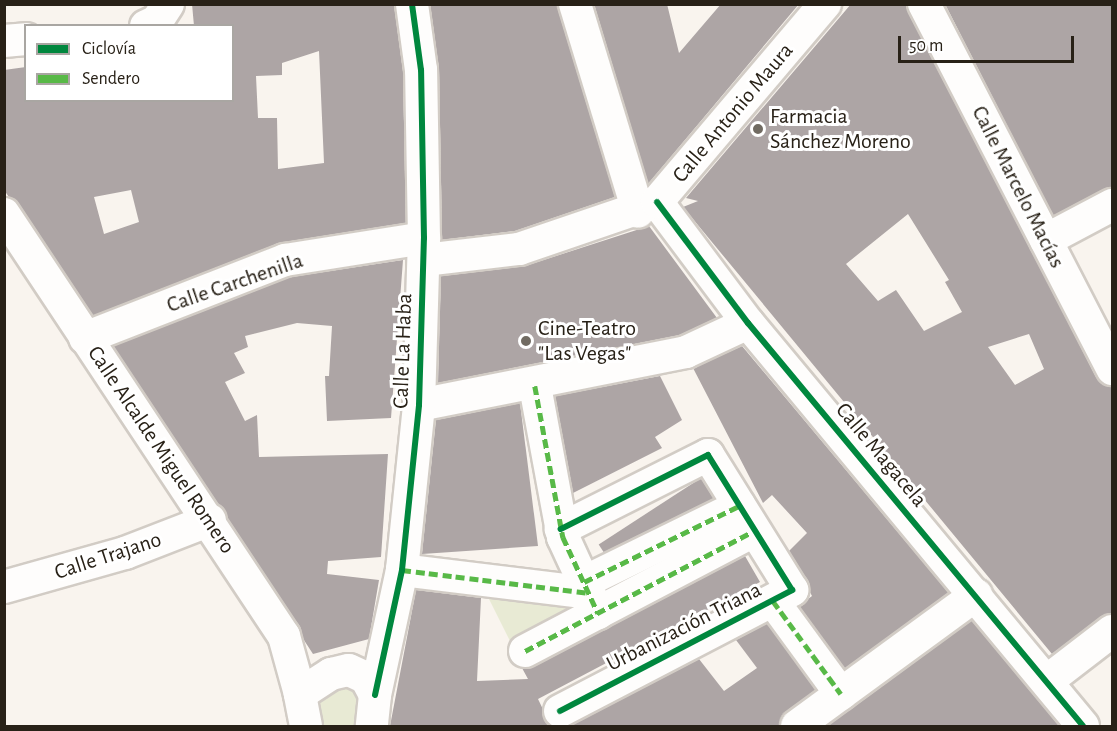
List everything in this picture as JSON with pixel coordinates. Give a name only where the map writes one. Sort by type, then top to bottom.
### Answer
[{"type":"street","points":[[150,24],[157,21],[168,4]]},
{"type":"street","name":"Calle La Haba","points":[[372,726],[375,695],[402,570],[419,405],[424,249],[421,70],[412,4]]},
{"type":"street","name":"Calle Magacela","points":[[575,4],[647,207],[748,323],[1083,726]]},
{"type":"street","name":"Calle Antonio Maura","points":[[647,207],[825,4]]},
{"type":"street","name":"Calle Marcelo Macías","points":[[924,4],[1113,369]]},
{"type":"street","points":[[4,41],[24,39]]},
{"type":"street","points":[[1046,240],[1113,205]]},
{"type":"street","points":[[424,249],[519,249],[647,207]]},
{"type":"street","name":"Calle Alcalde Miguel Romero","points":[[4,214],[85,338],[210,520],[284,636],[306,726]]},
{"type":"street","name":"Calle Carchenilla","points":[[85,338],[285,260],[424,249]]},
{"type":"street","points":[[419,405],[535,386],[686,352],[748,323]]},
{"type":"street","points":[[535,386],[561,529],[591,596]]},
{"type":"street","name":"Urbanización Triana","points":[[560,711],[792,590],[708,455],[561,529]]},
{"type":"street","points":[[525,651],[591,596],[746,519]]},
{"type":"street","name":"Calle Trajano","points":[[4,587],[125,553],[210,520]]},
{"type":"street","points":[[402,570],[591,596]]},
{"type":"street","points":[[796,726],[975,595]]},
{"type":"street","points":[[772,601],[841,694]]},
{"type":"street","points":[[1047,681],[1113,631]]},
{"type":"street","points":[[300,694],[331,674],[349,670],[366,678],[375,695]]},
{"type":"green space","points":[[485,591],[563,597],[571,617],[511,643]]},
{"type":"green space","points":[[349,670],[372,726],[306,726],[300,694]]},
{"type":"building","points":[[192,4],[394,4],[403,71],[406,223],[279,243],[93,316],[4,190],[4,70],[24,67],[24,102],[234,102],[234,24],[194,24]],"holes":[[[319,51],[324,163],[278,169],[277,118],[258,118],[256,76],[282,75],[282,63]],[[131,190],[139,222],[104,234],[94,197]]]},
{"type":"building","points":[[430,4],[558,4],[615,197],[515,231],[442,240],[439,70]]},
{"type":"building","points":[[594,4],[667,4],[679,53],[721,4],[799,4],[648,184]]},
{"type":"building","points":[[851,4],[906,4],[1096,377],[1113,387],[1113,613],[1052,654],[683,207],[698,201],[686,198]],"holes":[[[908,214],[949,280],[945,282],[962,312],[924,331],[896,290],[878,301],[846,264]],[[1029,334],[1044,369],[1015,385],[988,347]]]},
{"type":"building","points":[[945,4],[1113,4],[1113,187],[1053,216]]},
{"type":"building","points":[[649,226],[717,318],[680,335],[438,383],[441,276],[525,266]]},
{"type":"building","points":[[403,260],[391,418],[327,421],[325,376],[329,376],[332,326],[297,323],[245,336],[248,347],[234,353],[245,373],[225,382],[245,421],[257,415],[259,457],[388,454],[381,557],[328,561],[327,574],[379,580],[369,639],[313,654],[113,346],[290,277]]},
{"type":"building","points":[[742,346],[949,593],[845,669],[799,606],[812,596],[789,551],[807,533],[772,495],[763,503],[693,368]]},
{"type":"building","points":[[660,376],[682,420],[655,437],[662,448],[573,493],[555,396]]},
{"type":"building","points":[[520,403],[538,546],[422,554],[436,420]]},
{"type":"building","points":[[701,478],[714,498],[612,565],[599,544]]},
{"type":"building","points":[[745,556],[760,582],[538,699],[551,726],[390,726],[416,590],[481,598],[477,681],[528,679],[522,668]]},
{"type":"building","points":[[972,620],[1060,726],[827,726],[851,709]]},
{"type":"building","points":[[767,623],[816,690],[786,712],[779,726],[569,726],[699,659],[724,691],[757,668],[736,640]]},
{"type":"marked path","points":[[535,386],[563,537],[598,613]]},
{"type":"marked path","points":[[584,582],[739,506]]},
{"type":"marked path","points":[[525,651],[752,532]]},
{"type":"marked path","points":[[402,570],[590,593]]},
{"type":"marked path","points":[[773,601],[841,694]]},
{"type":"cycle path","points":[[375,695],[402,570],[419,405],[424,238],[421,70],[412,4]]},
{"type":"cycle path","points":[[657,202],[748,323],[1083,726]]},
{"type":"cycle path","points":[[560,711],[792,590],[708,455],[561,529]]},
{"type":"place","name":"Farmacia Sánchez Moreno","points":[[758,129]]},
{"type":"place","name":"Cine-Teatro \"Las Vegas\"","points":[[526,341]]}]
